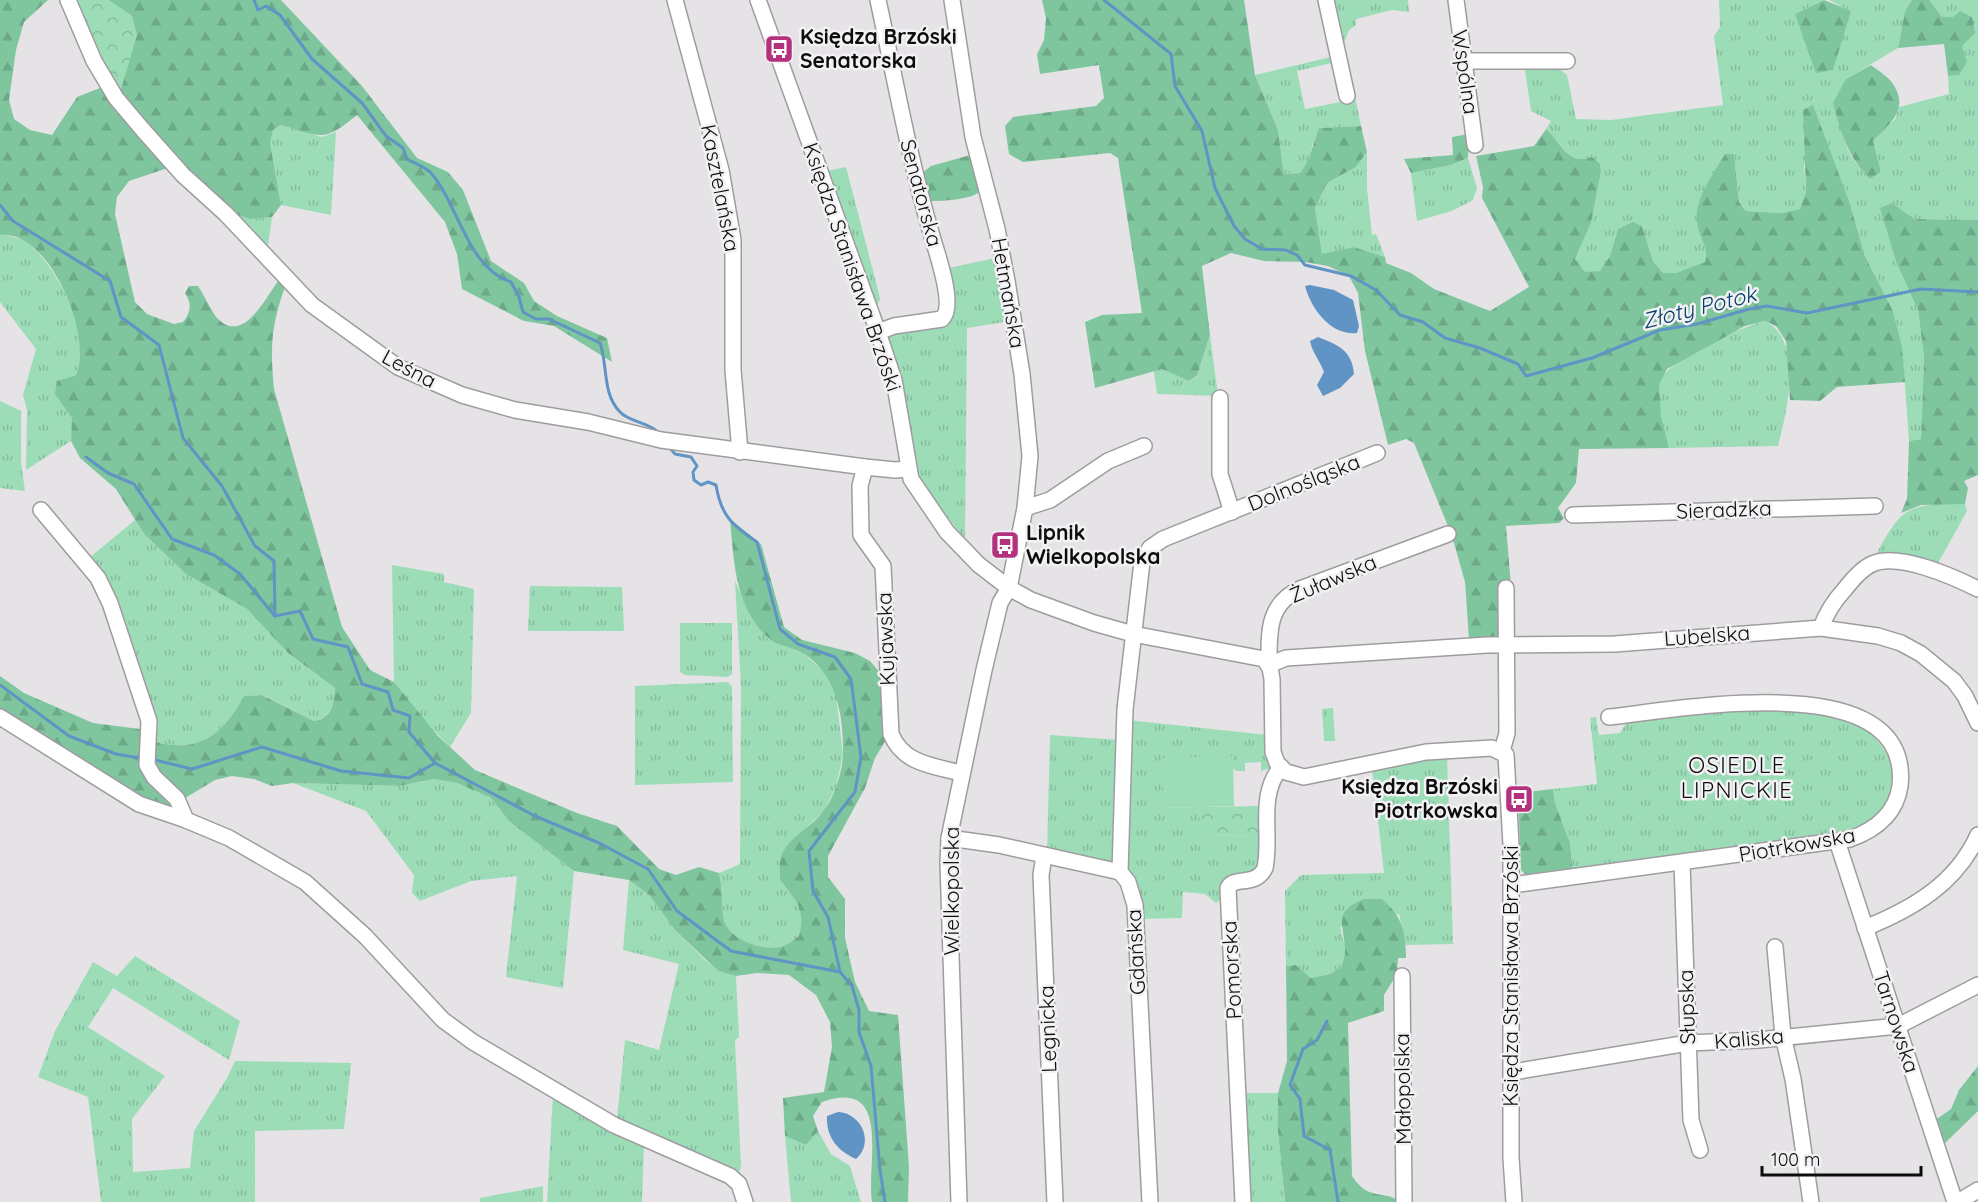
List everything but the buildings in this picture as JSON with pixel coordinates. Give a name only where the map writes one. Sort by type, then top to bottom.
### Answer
[{"type":"street","name":"Leśna","points":[[68,0],[94,61],[116,98],[183,175],[250,238],[291,285],[340,326],[398,367],[462,395],[514,410],[588,422],[667,441],[865,467],[908,469]]},
{"type":"street","name":"Kasztelańska","points":[[675,0],[721,170],[733,240],[733,370],[740,452]]},
{"type":"street","name":"Księdza Stanisława Brzóski","points":[[758,0],[894,380],[908,469],[919,494],[947,532],[979,565],[1009,588],[1055,610],[1133,634],[1256,656],[1269,665]]},
{"type":"street","name":"Senatorska","points":[[878,0],[913,174],[948,304],[947,315],[936,321],[894,326],[878,332]]},
{"type":"street","name":"Hetmańska","points":[[952,0],[969,115],[997,228],[1022,374],[1030,443],[1025,508],[1009,588]]},
{"type":"street","points":[[1326,0],[1347,96]]},
{"type":"street","name":"Wspólna","points":[[1455,0],[1474,144]]},
{"type":"street","points":[[1463,61],[1567,62]]},
{"type":"street","name":"Dolnośląska","points":[[1220,398],[1220,474],[1232,512]]},
{"type":"street","points":[[1025,508],[1050,500],[1108,461],[1144,446]]},
{"type":"street","name":"Dolnośląska","points":[[1133,634],[1142,562],[1150,548],[1163,539],[1377,453]]},
{"type":"street","name":"Kujawska","points":[[865,467],[860,486],[861,535],[883,566],[891,734],[900,751],[910,758],[961,773]]},
{"type":"street","name":"Sieradzka","points":[[1573,515],[1875,506]]},
{"type":"street","points":[[41,510],[98,578],[110,603],[149,721],[147,765],[154,777],[177,799],[186,820]]},
{"type":"street","name":"Żuławska","points":[[1269,665],[1270,624],[1277,606],[1284,598],[1300,589],[1448,534]]},
{"type":"street","points":[[1821,628],[1836,599],[1864,569],[1874,563],[1890,561],[1910,564],[1936,571],[1978,589]]},
{"type":"street","name":"Wielkopolska","points":[[959,1202],[949,838],[961,773],[1000,603],[1009,588]]},
{"type":"street","points":[[1502,752],[1492,748],[1426,752],[1304,777],[1291,775],[1281,768],[1273,752],[1272,679],[1269,665],[1286,658],[1506,645],[1506,588]]},
{"type":"street","name":"Lubelska","points":[[1506,645],[1605,645],[1821,628],[1878,636],[1901,643],[1920,654],[1953,681],[1965,696],[1978,723]]},
{"type":"street","name":"Gdańska","points":[[1133,634],[1123,730],[1120,872],[1128,882],[1135,905],[1150,1202]]},
{"type":"street","name":"Księdza Stanisława Brzóski","points":[[1506,645],[1507,733],[1502,752],[1508,760],[1512,885],[1511,1158],[1514,1202]]},
{"type":"street","name":"Piotrkowska","points":[[1512,885],[1837,842],[1856,837],[1875,828],[1885,818],[1899,792],[1899,760],[1892,745],[1872,723],[1853,716],[1799,703],[1769,701],[1610,717]]},
{"type":"street","points":[[0,717],[139,804],[229,838],[305,882],[365,936],[448,1025],[614,1125],[730,1176],[739,1184],[745,1202]]},
{"type":"street","name":"Pomorska","points":[[1243,1202],[1228,888],[1235,882],[1256,879],[1265,868],[1267,794],[1270,781],[1281,768]]},
{"type":"street","points":[[1865,928],[1912,907],[1934,892],[1962,864],[1978,835]]},
{"type":"street","points":[[949,838],[999,845],[1120,872]]},
{"type":"street","name":"Tarnowska","points":[[1837,842],[1957,1202]]},
{"type":"street","name":"Legnicka","points":[[1044,856],[1041,875],[1055,1202]]},
{"type":"street","name":"Słupska","points":[[1682,862],[1691,1120],[1700,1150]]},
{"type":"street","points":[[1775,947],[1783,1036],[1793,1080],[1811,1202]]},
{"type":"street","name":"Małopolska","points":[[1402,976],[1404,1202]]},
{"type":"street","name":"Kaliska","points":[[1513,1072],[1688,1043],[1898,1026],[1978,985]]},
{"type":"street","points":[[1957,1202],[1978,1190]]},
{"type":"green space","points":[[0,0],[48,0],[24,22],[16,50],[9,100],[14,119],[30,130],[52,135],[77,97],[105,86],[171,167],[129,181],[117,197],[115,214],[135,302],[147,314],[174,324],[183,322],[190,308],[185,293],[189,286],[198,286],[217,318],[227,325],[236,326],[253,316],[279,280],[285,287],[273,337],[274,389],[342,627],[370,670],[394,682],[438,736],[475,770],[577,813],[617,826],[659,869],[676,875],[699,867],[719,873],[724,920],[727,927],[748,943],[766,947],[783,946],[799,936],[801,918],[798,905],[780,880],[781,857],[794,838],[819,816],[831,798],[842,762],[842,726],[836,698],[824,673],[804,654],[767,637],[748,611],[735,566],[730,519],[761,544],[784,627],[802,640],[855,653],[870,661],[881,674],[889,735],[875,758],[865,788],[828,856],[828,877],[845,899],[845,938],[855,982],[869,1011],[898,1015],[909,1167],[908,1202],[872,1202],[871,1128],[867,1112],[859,1102],[844,1098],[822,1102],[813,1116],[818,1131],[806,1145],[785,1136],[783,1098],[824,1092],[832,1047],[830,1022],[816,995],[789,975],[757,973],[736,976],[718,971],[675,930],[649,895],[629,880],[574,871],[510,822],[491,798],[457,783],[433,779],[400,786],[293,783],[272,786],[254,779],[232,776],[215,780],[182,800],[152,766],[153,741],[169,745],[184,745],[208,738],[227,721],[244,696],[262,695],[314,721],[325,717],[331,709],[335,688],[288,653],[247,609],[186,574],[144,534],[116,489],[80,458],[71,441],[72,418],[55,394],[57,381],[76,375],[80,358],[79,336],[73,312],[63,288],[35,249],[18,238],[0,235]]},
{"type":"green space","points":[[71,0],[108,0],[132,16],[137,35],[119,96]]},
{"type":"green space","points":[[108,0],[281,0],[362,86],[417,158],[448,172],[463,190],[491,261],[524,283],[534,301],[557,316],[607,338],[612,362],[554,326],[524,321],[462,289],[457,254],[445,222],[357,115],[329,134],[314,134],[281,125],[273,130],[270,143],[281,205],[272,217],[250,219],[228,212],[185,172],[119,96],[132,16]]},
{"type":"green space","points":[[1042,0],[1244,0],[1255,75],[1278,130],[1284,174],[1300,173],[1310,156],[1319,128],[1361,126],[1367,152],[1356,167],[1327,183],[1315,208],[1322,254],[1354,247],[1385,257],[1386,263],[1411,273],[1434,289],[1490,311],[1529,287],[1482,198],[1483,187],[1476,156],[1534,146],[1546,129],[1571,156],[1577,159],[1592,157],[1600,164],[1601,172],[1591,223],[1575,259],[1585,272],[1600,271],[1610,256],[1618,229],[1633,222],[1642,226],[1653,261],[1663,273],[1676,273],[1705,262],[1706,252],[1698,227],[1698,208],[1704,189],[1725,154],[1734,154],[1739,202],[1746,211],[1782,213],[1800,209],[1806,192],[1803,110],[1813,105],[1850,204],[1865,256],[1893,311],[1902,346],[1905,382],[1837,387],[1820,401],[1790,400],[1786,341],[1776,326],[1765,321],[1745,326],[1667,369],[1659,385],[1661,417],[1669,448],[1579,449],[1576,483],[1558,508],[1564,518],[1559,523],[1506,526],[1511,586],[1503,637],[1497,640],[1469,639],[1465,582],[1452,536],[1414,443],[1406,439],[1388,445],[1365,351],[1358,293],[1349,276],[1328,266],[1305,262],[1264,261],[1231,253],[1202,266],[1210,335],[1197,376],[1189,381],[1162,369],[1095,388],[1085,322],[1102,315],[1142,313],[1118,158],[1110,153],[1023,162],[1009,154],[1005,126],[1013,117],[1096,106],[1104,98],[1099,65],[1040,74],[1037,54],[1044,40],[1046,18]]},
{"type":"green space","points":[[1328,0],[1408,0],[1409,12],[1392,10],[1356,19],[1356,25],[1349,30],[1344,43],[1361,126],[1319,128],[1312,146],[1311,157],[1300,173],[1284,174],[1278,130],[1255,75],[1335,56],[1336,62],[1297,71],[1305,109],[1350,100]]},
{"type":"green space","points":[[1719,0],[1824,0],[1795,14],[1851,12],[1829,0],[1912,0],[1905,11],[1898,48],[1846,79],[1843,133],[1851,155],[1870,179],[1881,172],[1873,141],[1895,119],[1899,107],[1949,94],[1948,76],[1959,75],[1962,46],[1953,17],[1942,17],[1929,0],[1978,0],[1978,220],[1913,219],[1892,203],[1897,264],[1918,310],[1924,357],[1921,439],[1909,441],[1902,346],[1893,311],[1865,256],[1850,204],[1804,164],[1806,192],[1800,209],[1782,213],[1746,211],[1739,202],[1734,154],[1698,227],[1708,251],[1705,263],[1676,273],[1663,273],[1653,261],[1642,226],[1618,229],[1610,256],[1600,271],[1586,273],[1575,259],[1591,223],[1601,172],[1600,165],[1572,159],[1546,129],[1551,121],[1531,111],[1524,64],[1553,64],[1567,75],[1576,119],[1611,120],[1723,105],[1714,36],[1720,27]]},
{"type":"green space","points":[[1824,0],[1851,11],[1833,70],[1816,73],[1795,14]]},
{"type":"green space","points":[[1912,0],[1929,0],[1942,17],[1953,17],[1960,11],[1972,17],[1975,33],[1962,46],[1967,62],[1959,75],[1948,76],[1944,44],[1898,48],[1905,11]]},
{"type":"green space","points":[[1871,65],[1891,81],[1898,93],[1899,101],[1891,123],[1873,141],[1881,172],[1870,179],[1851,153],[1842,134],[1833,103],[1846,79]]},
{"type":"green space","points":[[281,125],[322,137],[336,132],[331,215],[281,205],[270,143],[273,130]]},
{"type":"green space","points":[[1469,134],[1468,158],[1451,165],[1411,173],[1404,159],[1453,155],[1452,137]]},
{"type":"green space","points":[[1367,152],[1367,188],[1372,235],[1376,234],[1385,257],[1354,247],[1322,255],[1315,208],[1327,183],[1356,167]]},
{"type":"green space","points":[[974,154],[984,189],[964,198],[926,201],[918,176],[931,166]]},
{"type":"green space","points":[[1468,158],[1477,188],[1473,200],[1452,211],[1417,221],[1411,173],[1451,165]]},
{"type":"green space","points":[[846,167],[880,299],[877,307],[827,171]]},
{"type":"green space","points":[[1892,203],[1914,219],[1978,220],[1978,475],[1964,481],[1968,488],[1965,504],[1921,505],[1901,513],[1907,499],[1909,441],[1921,439],[1924,357],[1918,310],[1897,264],[1880,208]]},
{"type":"green space","points":[[228,212],[250,219],[272,217],[267,253]]},
{"type":"green space","points":[[0,235],[26,242],[51,269],[70,305],[77,324],[80,342],[80,360],[76,375],[57,381],[73,418],[71,441],[26,470],[27,410],[23,395],[36,349],[0,302]]},
{"type":"green space","points":[[1000,257],[1011,321],[967,328],[965,540],[920,477],[902,383],[886,332],[944,321],[944,269]]},
{"type":"green space","points":[[1765,321],[1777,330],[1785,344],[1789,360],[1788,397],[1778,446],[1669,448],[1658,400],[1659,384],[1664,375],[1689,355],[1705,346]]},
{"type":"green space","points":[[1210,335],[1218,396],[1157,394],[1154,371],[1162,369],[1189,381],[1197,377]]},
{"type":"green space","points":[[0,401],[21,411],[21,462],[25,491],[0,488]]},
{"type":"green space","points":[[1965,504],[1967,511],[1937,565],[1873,560],[1891,529],[1907,512],[1929,505]]},
{"type":"green space","points":[[135,520],[144,534],[186,574],[247,609],[288,653],[335,688],[333,704],[325,716],[314,721],[263,695],[244,696],[227,721],[208,738],[184,745],[169,745],[153,741],[89,558]]},
{"type":"green space","points":[[392,565],[444,574],[444,582],[474,589],[471,713],[450,747],[413,709],[394,682]]},
{"type":"green space","points":[[735,581],[752,618],[768,639],[804,654],[825,672],[836,694],[843,755],[836,787],[824,811],[794,839],[780,880],[795,899],[804,918],[799,936],[785,945],[775,947],[757,946],[740,939],[727,927],[723,914],[719,873],[740,864],[741,687]]},
{"type":"green space","points":[[530,586],[622,587],[624,631],[528,631]]},
{"type":"green space","points":[[680,623],[732,623],[732,674],[728,677],[685,675],[680,672]]},
{"type":"green space","points":[[0,676],[24,693],[93,723],[148,730],[144,754],[173,800],[176,812],[140,800],[0,713]]},
{"type":"green space","points":[[728,682],[732,687],[733,782],[635,785],[635,686]]},
{"type":"green space","points":[[1333,708],[1335,741],[1324,741],[1322,709]]},
{"type":"green space","points":[[1759,708],[1827,715],[1867,728],[1887,754],[1893,769],[1894,783],[1883,809],[1872,820],[1841,834],[1573,873],[1570,843],[1555,803],[1553,789],[1597,784],[1590,718],[1596,717],[1599,735],[1620,733],[1627,722]]},
{"type":"green space","points":[[1127,720],[1268,735],[1274,767],[1261,771],[1261,762],[1245,763],[1245,771],[1236,771],[1233,768],[1233,756],[1164,808],[1199,807],[1202,836],[1261,835],[1262,867],[1216,903],[1205,894],[1183,892],[1182,918],[1138,919],[1122,857]]},
{"type":"green space","points":[[1050,735],[1121,740],[1116,863],[1047,853]]},
{"type":"green space","points":[[1447,754],[1453,944],[1406,945],[1399,914],[1340,927],[1346,950],[1341,967],[1330,974],[1311,978],[1296,965],[1286,966],[1285,891],[1301,875],[1384,873],[1372,768]]},
{"type":"green space","points":[[1233,756],[1234,806],[1164,808],[1162,758]]},
{"type":"green space","points":[[433,779],[457,783],[491,798],[510,822],[574,871],[563,988],[506,977],[517,876],[471,881],[420,901],[412,893],[414,875],[366,811],[293,783],[400,786]]},
{"type":"green space","points":[[1553,789],[1555,803],[1570,843],[1573,873],[1527,876],[1521,870],[1518,793]]},
{"type":"green space","points":[[1260,806],[1261,835],[1202,836],[1200,833],[1199,807]]},
{"type":"green space","points":[[629,880],[649,895],[675,930],[705,960],[718,971],[736,976],[739,1037],[735,1040],[741,1165],[739,1174],[736,1175],[617,1118],[625,1040],[659,1050],[679,964],[623,950]]},
{"type":"green space","points":[[1364,899],[1382,899],[1394,912],[1404,932],[1406,958],[1398,958],[1397,974],[1384,995],[1384,1011],[1348,1023],[1352,1176],[1364,1189],[1401,1202],[1285,1202],[1278,1131],[1278,1093],[1287,1061],[1286,966],[1296,965],[1311,978],[1330,974],[1341,967],[1345,953],[1342,924],[1344,913],[1348,908]]},
{"type":"green space","points":[[135,956],[240,1021],[229,1060],[113,988],[88,1027],[165,1076],[132,1119],[133,1172],[190,1168],[194,1131],[235,1061],[351,1063],[344,1129],[255,1131],[255,1202],[101,1202],[88,1097],[38,1077],[55,1031],[93,962],[117,976]]},
{"type":"green space","points":[[1978,1066],[1978,1111],[1942,1146],[1934,1121],[1951,1109],[1959,1090]]},
{"type":"green space","points":[[1241,1093],[1278,1093],[1278,1131],[1285,1202],[1246,1202]]},
{"type":"green space","points":[[553,1094],[644,1144],[642,1202],[547,1202]]},
{"type":"green space","points":[[818,1131],[831,1154],[850,1166],[861,1202],[791,1202],[785,1136],[806,1145]]},
{"type":"green space","points":[[543,1186],[543,1202],[480,1202],[480,1198]]},
{"type":"water","points":[[1305,286],[1334,290],[1353,300],[1359,326],[1357,333],[1348,333],[1331,326],[1317,312]]},
{"type":"water","points":[[1318,337],[1343,349],[1350,359],[1354,374],[1340,388],[1323,396],[1317,385],[1324,372],[1310,341]]},
{"type":"water","points":[[838,1112],[853,1117],[863,1130],[864,1145],[856,1159],[839,1148],[831,1137],[827,1116]]},
{"type":"waterway","points":[[254,0],[258,10],[266,6],[280,15],[312,59],[362,103],[386,136],[403,148],[407,159],[431,173],[441,186],[474,250],[496,275],[511,282],[519,297],[523,312],[536,319],[549,319],[600,343],[610,397],[614,405],[624,415],[658,432]]},
{"type":"waterway","name":"Złoty Potok","points":[[1104,0],[1171,54],[1175,86],[1202,131],[1215,188],[1234,226],[1245,239],[1262,249],[1286,250],[1297,255],[1305,265],[1351,276],[1376,290],[1400,315],[1423,322],[1445,338],[1480,348],[1518,364],[1526,376],[1592,358],[1660,330],[1697,324],[1749,309],[1767,306],[1807,313],[1921,289],[1978,292]]},
{"type":"waterway","points":[[0,205],[13,221],[110,281],[121,317],[159,345],[183,438],[222,486],[255,546],[274,561],[275,616]]},
{"type":"waterway","points":[[669,447],[675,454],[691,457],[697,466],[693,472],[694,480],[701,485],[708,482],[716,485],[721,505],[729,519],[757,542],[780,629],[798,644],[835,657],[851,679],[861,757],[855,792],[809,851],[813,891],[828,917],[840,972],[852,986],[859,1010],[859,1032],[871,1066],[885,1202]]},
{"type":"waterway","points":[[86,457],[108,473],[134,484],[172,539],[214,555],[240,574],[275,616],[300,611],[313,639],[348,647],[362,684],[388,692],[393,710],[410,716],[409,732],[435,763],[535,816],[599,843],[648,869],[677,911],[731,951],[840,972]]},
{"type":"waterway","points":[[0,685],[69,736],[116,754],[139,758]]},
{"type":"waterway","points":[[155,760],[192,769],[262,747],[341,771],[409,778],[435,763]]},
{"type":"waterway","points":[[1327,1021],[1317,1040],[1303,1049],[1290,1085],[1300,1099],[1304,1136],[1330,1150],[1338,1202]]},
{"type":"place","name":"Księdza Brzóski Senatorska","points":[[779,49]]},
{"type":"place","name":"Lipnik Wielkopolska","points":[[1005,545]]},
{"type":"place","name":"Księdza Brzóski Piotrkowska","points":[[1519,799]]},
{"type":"district","name":"OSIEDLE LIPNICKIE","points":[[1737,778]]}]
